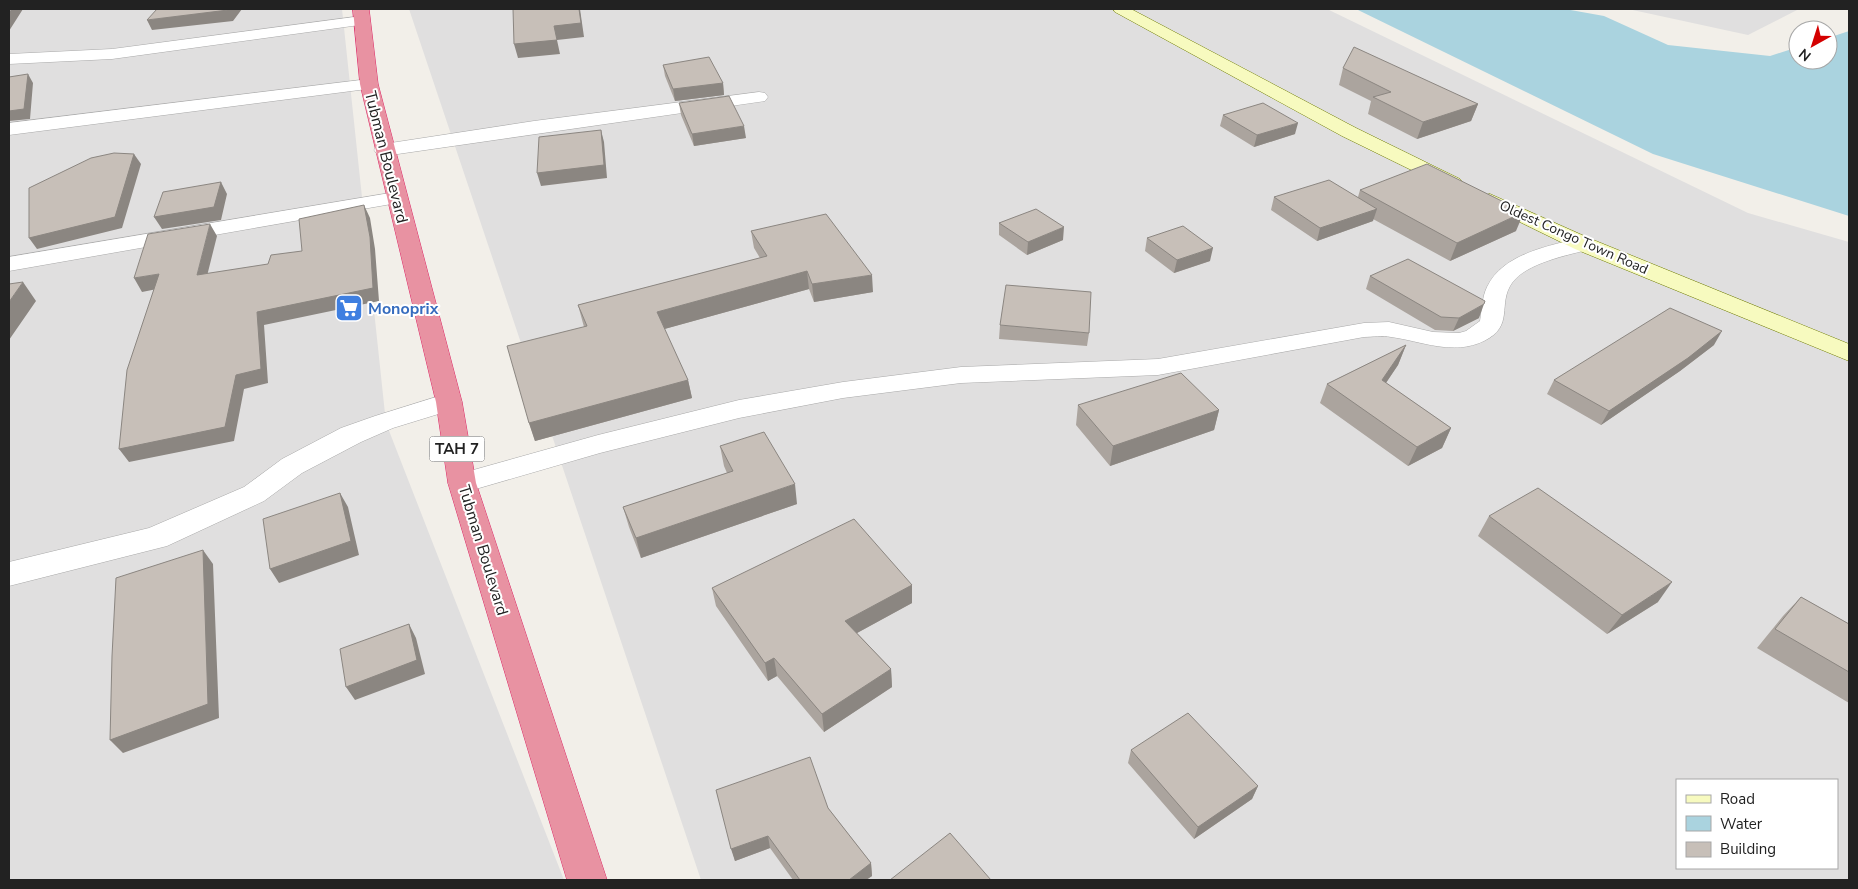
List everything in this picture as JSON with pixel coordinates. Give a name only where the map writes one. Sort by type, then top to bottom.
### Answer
[{"type":"highway","name":"Tubman Boulevard","points":[[362,15],[369,84],[396,198],[449,402],[462,483],[587,880]]},
{"type":"street","name":"Oldest Congo Town Road","points":[[1120,9],[1349,132],[1583,244],[1849,353]]},
{"type":"street","points":[[9,59],[112,54],[362,15]]},
{"type":"street","points":[[9,129],[369,84]]},
{"type":"street","points":[[384,150],[534,127],[759,97]]},
{"type":"street","points":[[9,264],[396,198]]},
{"type":"street","points":[[462,483],[598,444],[739,409],[843,390],[961,375],[1158,367],[1364,330],[1389,329],[1433,339],[1458,340],[1475,336],[1491,324],[1497,288],[1507,273],[1533,259],[1583,244]]},
{"type":"street","points":[[9,574],[156,538],[254,494],[292,466],[351,435],[384,422],[449,402]]},
{"type":"shaded area","points":[[9,9],[342,9],[386,423],[564,880],[9,880]]},
{"type":"shaded area","points":[[409,9],[1327,9],[1748,213],[1849,242],[1849,880],[701,880]]},
{"type":"shaded area","points":[[1628,9],[1799,9],[1748,35]]},
{"type":"water","points":[[1565,9],[1604,16],[1668,45],[1770,56],[1788,50],[1788,70],[1838,70],[1838,35],[1849,31],[1849,216],[1653,154],[1358,10]]},
{"type":"building","points":[[157,9],[229,9],[147,20]]},
{"type":"building","points":[[513,9],[579,9],[581,23],[554,26],[557,40],[514,44]]},
{"type":"building","points":[[1354,47],[1478,104],[1423,122],[1373,97],[1391,92],[1343,68]]},
{"type":"building","points":[[709,57],[723,83],[673,89],[663,65]]},
{"type":"building","points":[[28,74],[24,109],[9,111],[9,77]]},
{"type":"building","points":[[729,96],[744,126],[692,134],[679,103]]},
{"type":"building","points":[[1263,103],[1298,123],[1257,135],[1223,115]]},
{"type":"building","points":[[601,130],[604,165],[537,173],[539,137]]},
{"type":"building","points":[[114,153],[134,154],[115,217],[29,238],[29,188],[91,158]]},
{"type":"building","points":[[1427,164],[1524,212],[1457,243],[1360,190]]},
{"type":"building","points":[[1329,180],[1377,209],[1320,228],[1274,197]]},
{"type":"building","points":[[221,182],[214,207],[154,217],[163,192]]},
{"type":"building","points":[[364,205],[370,237],[373,288],[257,312],[261,369],[236,375],[225,427],[119,449],[127,370],[159,274],[134,278],[148,234],[210,224],[197,275],[268,264],[271,255],[302,251],[299,219]]},
{"type":"building","points":[[1036,209],[1064,227],[1028,242],[999,223]]},
{"type":"building","points":[[826,214],[872,275],[812,284],[807,271],[657,312],[688,380],[529,423],[507,346],[587,326],[578,305],[767,256],[751,231]]},
{"type":"building","points":[[1183,226],[1213,248],[1177,260],[1147,238]]},
{"type":"building","points":[[1408,259],[1485,301],[1484,304],[1459,318],[1441,317],[1370,276]]},
{"type":"building","points":[[23,282],[9,302],[9,284]]},
{"type":"building","points":[[1006,285],[1091,292],[1089,333],[1000,325]]},
{"type":"building","points":[[1670,308],[1722,331],[1688,358],[1609,411],[1554,380]]},
{"type":"building","points":[[1406,345],[1382,380],[1451,428],[1417,447],[1327,384]]},
{"type":"building","points":[[1181,373],[1219,410],[1113,446],[1078,405]]},
{"type":"building","points":[[764,432],[795,484],[636,538],[623,507],[733,471],[720,446]]},
{"type":"building","points":[[1538,488],[1672,582],[1622,615],[1489,516]]},
{"type":"building","points":[[340,493],[351,541],[270,569],[263,519]]},
{"type":"building","points":[[854,519],[912,585],[845,621],[891,669],[822,714],[774,658],[765,663],[712,588]]},
{"type":"building","points":[[203,550],[208,704],[110,740],[116,578]]},
{"type":"building","points":[[1801,597],[1849,624],[1849,672],[1775,629]]},
{"type":"building","points":[[409,624],[417,660],[346,687],[340,649]]},
{"type":"building","points":[[1188,713],[1258,786],[1198,827],[1131,750]]},
{"type":"building","points":[[810,757],[828,808],[871,863],[849,880],[800,880],[768,836],[731,849],[716,790]]},
{"type":"building","points":[[950,833],[991,880],[890,880]]},
{"type":"place","name":"Monoprix","points":[[349,308]]}]
